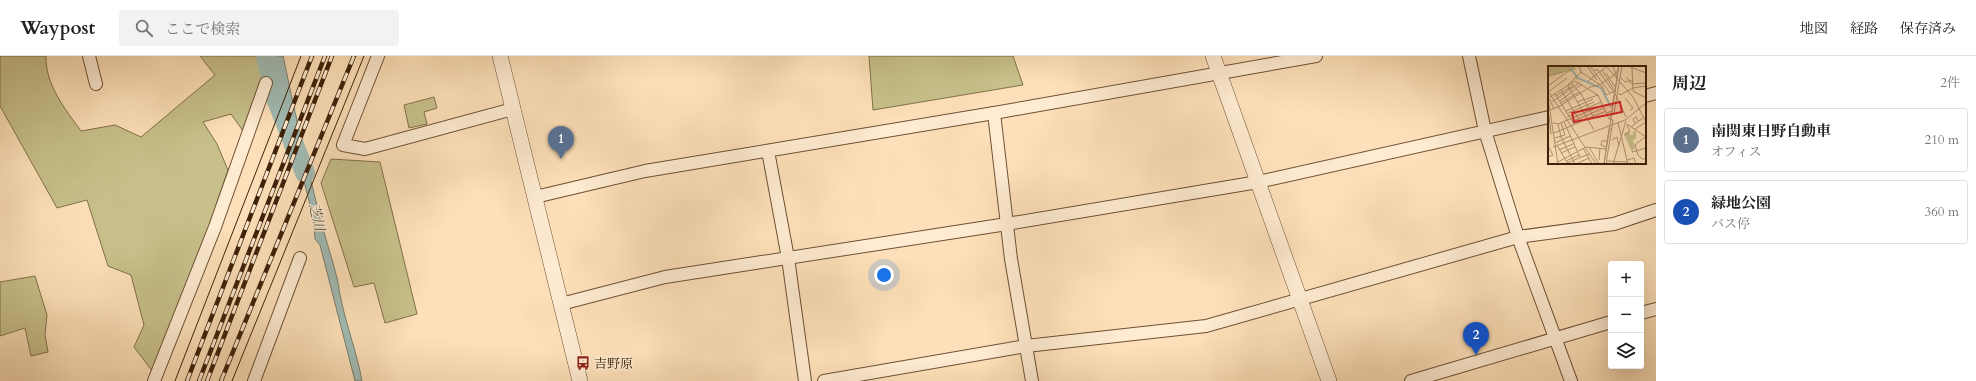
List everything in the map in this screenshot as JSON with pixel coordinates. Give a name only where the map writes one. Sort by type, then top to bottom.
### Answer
[{"type":"street","points":[[89,56],[96,84]]},
{"type":"street","points":[[378,56],[344,145],[365,148],[513,109]]},
{"type":"street","points":[[500,56],[580,381]]},
{"type":"street","points":[[1213,56],[1329,381]]},
{"type":"street","points":[[535,197],[645,171],[994,114],[1316,56]]},
{"type":"street","points":[[1469,56],[1485,131],[1518,237],[1571,381]]},
{"type":"street","points":[[154,381],[215,227],[266,83]]},
{"type":"street","points":[[1646,96],[1656,93]]},
{"type":"street","points":[[994,114],[1007,224],[1032,381]]},
{"type":"street","points":[[561,304],[665,277],[1007,224],[1258,182],[1548,117]]},
{"type":"street","points":[[768,151],[788,258],[805,381]]},
{"type":"street","points":[[824,381],[1026,346],[1206,326],[1518,237],[1614,224],[1656,210]]},
{"type":"street","points":[[254,381],[300,258]]},
{"type":"street","points":[[1644,312],[1656,309]]},
{"type":"street","points":[[1411,381],[1608,323]]},
{"type":"shaded area","points":[[0,56],[46,56],[52,86],[57,96],[81,131],[115,125],[141,137],[215,75],[200,56],[260,56],[268,91],[243,131],[231,114],[203,122],[217,144],[228,170],[201,250],[153,372],[134,347],[144,325],[131,275],[108,266],[87,200],[57,208],[0,106]]},
{"type":"shaded area","points":[[869,56],[1013,56],[1023,85],[873,110]]},
{"type":"shaded area","points":[[434,97],[437,108],[424,112],[427,124],[409,128],[404,105]]},
{"type":"shaded area","points":[[331,159],[380,162],[417,314],[385,323],[374,283],[354,287],[321,183]]},
{"type":"shaded area","points":[[35,276],[47,315],[45,335],[48,352],[31,356],[25,328],[0,336],[0,282]]},
{"type":"water","points":[[273,56],[283,56],[314,194],[338,281],[343,310],[362,381],[355,381],[320,245],[315,239],[313,217]]},
{"type":"waterway","name":"芝川","points":[[266,56],[274,93],[305,173]]},
{"type":"tram line","points":[[175,381],[301,56]]},
{"type":"tram line","points":[[232,381],[364,56]]},
{"type":"railway","points":[[187,381],[312,56]]},
{"type":"railway","points":[[199,381],[325,56]]},
{"type":"railway","points":[[207,381],[332,56]]},
{"type":"railway","points":[[221,381],[354,56]]},
{"type":"place","name":"南関東日野自動車","points":[[561,159]]},
{"type":"place","name":"緑地公園","points":[[1476,355]]},
{"type":"place","name":"吉野原","points":[[583,363]]}]
